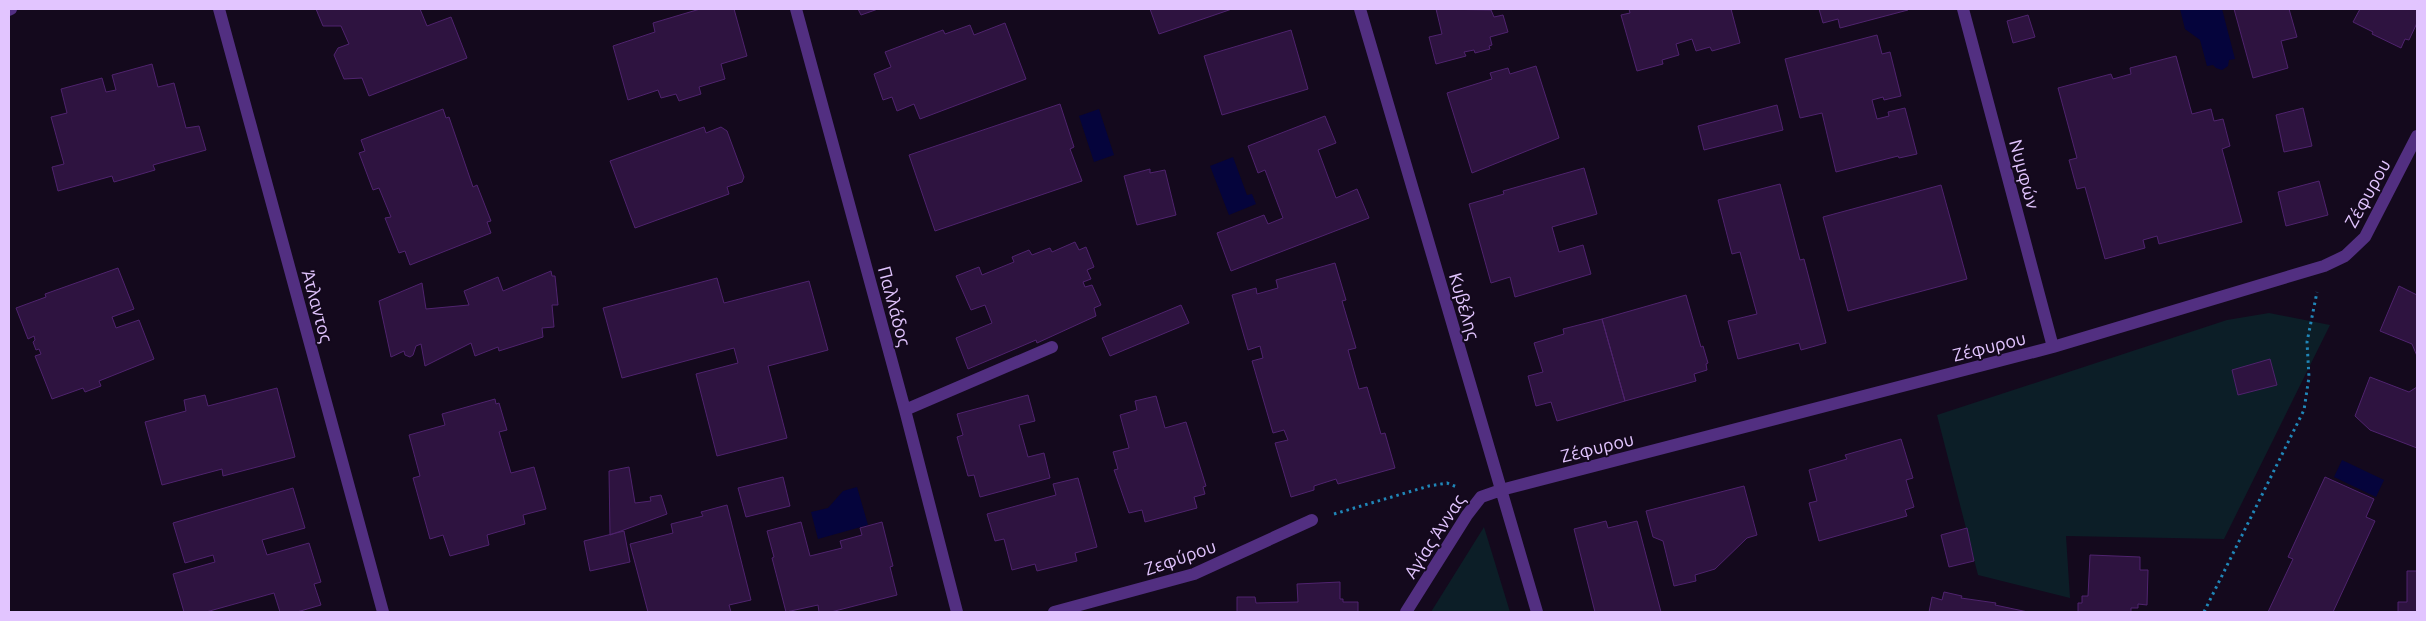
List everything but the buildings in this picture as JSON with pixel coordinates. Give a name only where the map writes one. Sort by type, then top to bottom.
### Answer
[{"type":"street","name":"Άτλαντος","points":[[219,9],[383,612]]},
{"type":"street","name":"Παλλάδος","points":[[796,9],[905,410],[956,612]]},
{"type":"street","name":"Κυβέλης","points":[[1360,9],[1537,612]]},
{"type":"street","name":"Νυμφών","points":[[1963,9],[2053,347]]},
{"type":"street","name":"Ζέφυρου","points":[[1501,490],[2053,347],[2324,266],[2345,256],[2365,237],[2417,136]]},
{"type":"street","points":[[905,410],[1052,347]]},
{"type":"street","name":"Αγίας Άννας","points":[[1406,612],[1467,515],[1481,497],[1501,490]]},
{"type":"street","name":"Ζεφύρου","points":[[1054,612],[1194,574],[1312,520]]},
{"type":"path","points":[[2204,612],[2304,410],[2309,377],[2307,342],[2324,266]]},
{"type":"path","points":[[1312,520],[1429,486],[1447,483],[1481,497]]},
{"type":"shaded area","points":[[2180,9],[2222,9],[2235,59],[2229,60],[2228,66],[2222,70],[2213,65],[2207,66],[2200,40],[2185,29]]},
{"type":"shaded area","points":[[1099,109],[1114,155],[1094,162],[1079,116]]},
{"type":"shaded area","points":[[1233,157],[1247,195],[1252,194],[1256,204],[1229,215],[1210,166]]},
{"type":"shaded area","points":[[2269,313],[2330,325],[2224,539],[2066,536],[2070,598],[1978,575],[1937,415],[2227,320]]},
{"type":"shaded area","points":[[2342,460],[2384,480],[2376,497],[2334,477]]},
{"type":"shaded area","points":[[857,487],[868,525],[818,539],[811,512],[828,508],[843,491]]},
{"type":"shaded area","points":[[1484,527],[1510,612],[1431,612]]}]
